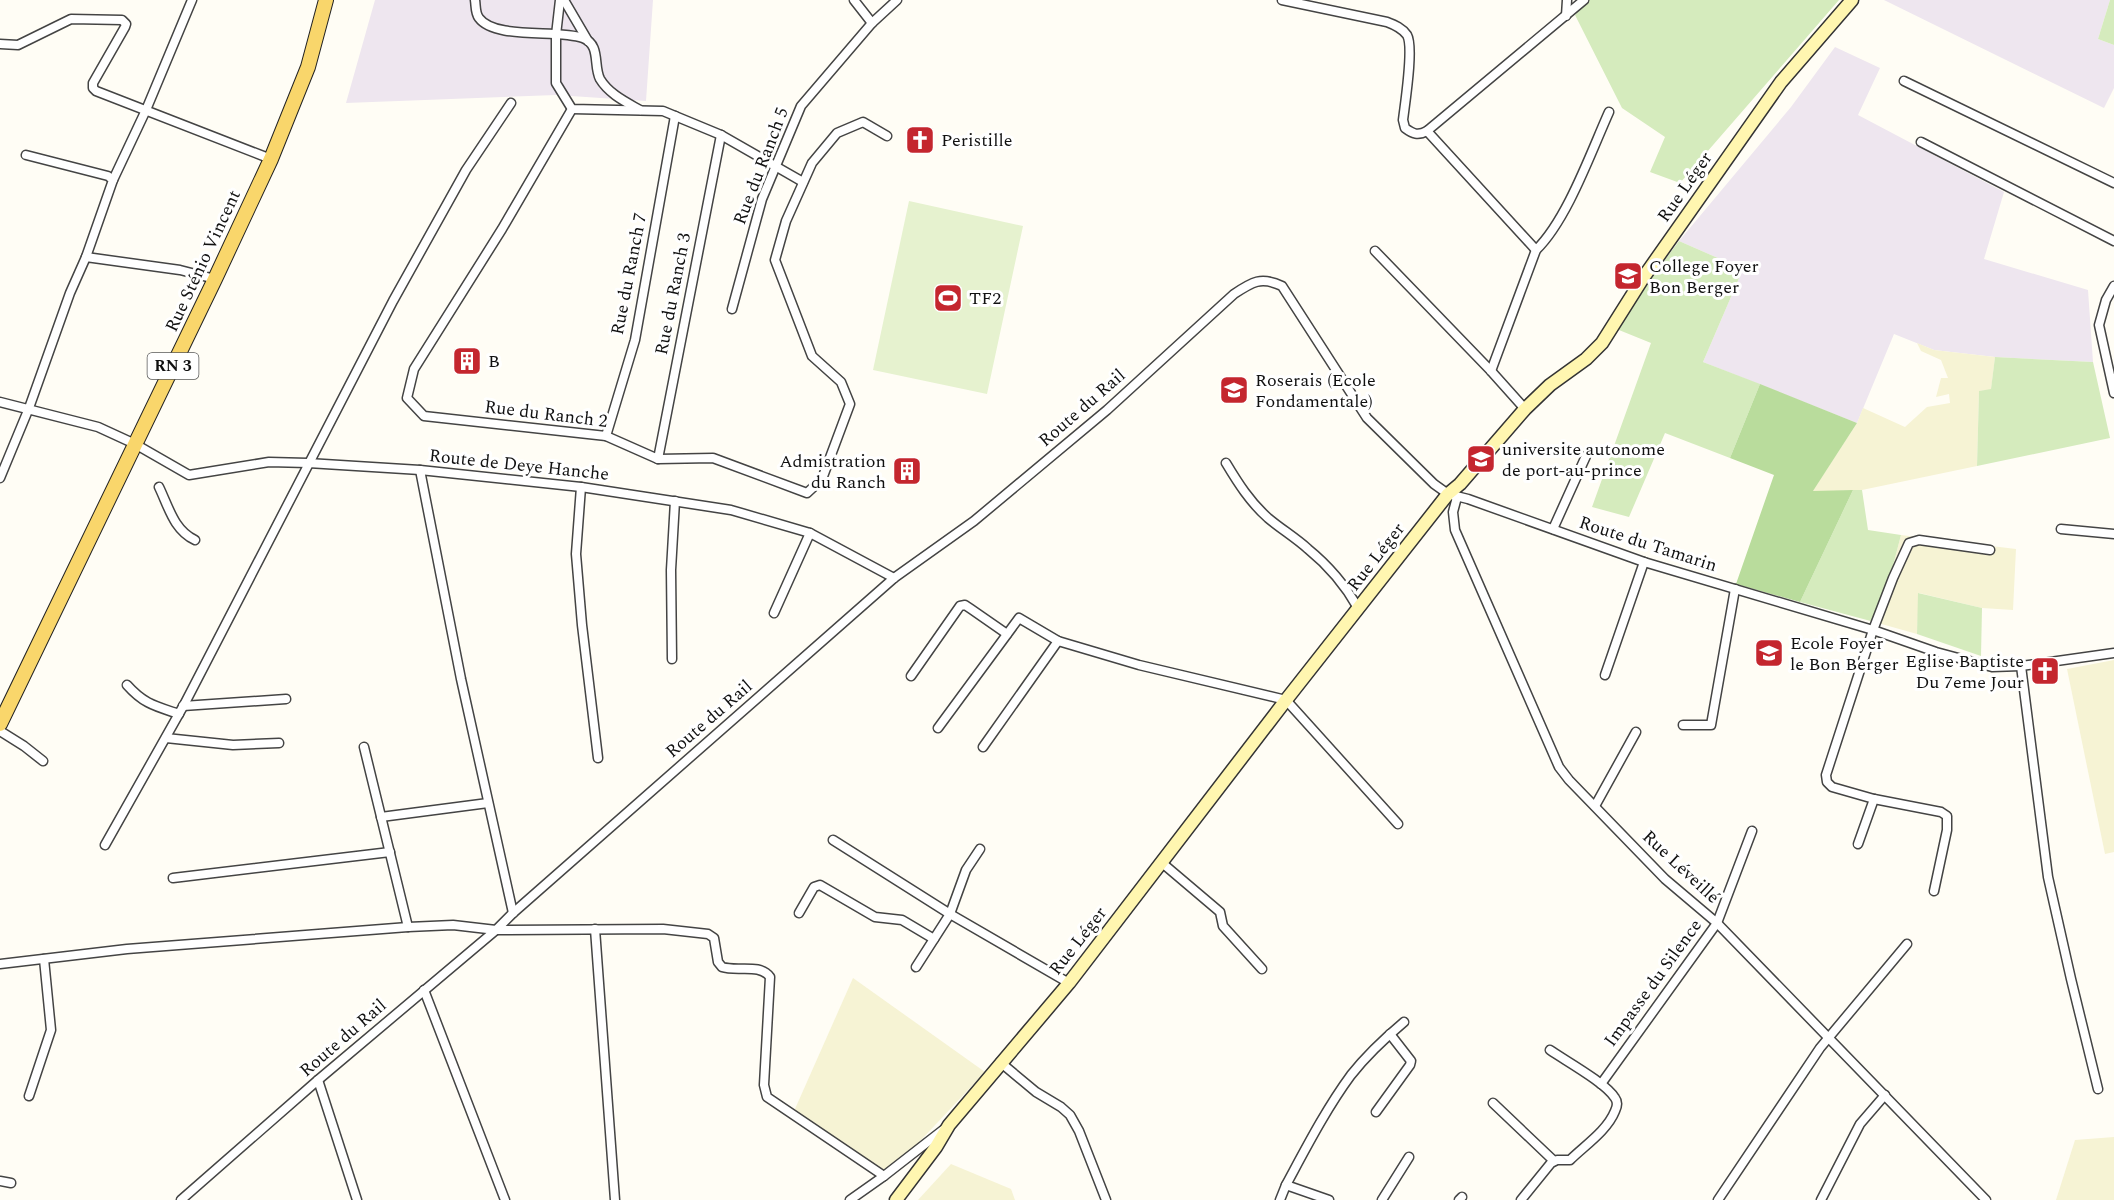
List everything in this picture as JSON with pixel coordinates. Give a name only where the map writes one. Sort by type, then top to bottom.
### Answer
[{"type":"main road","name":"Rue Sténio Vincent","points":[[0,724],[215,279],[270,159],[308,67],[326,0]]},
{"type":"street","points":[[0,478],[29,408],[69,293],[86,257],[113,180],[146,110],[192,0]]},
{"type":"street","points":[[475,0],[476,13],[480,20],[491,27],[583,38],[593,47],[600,78],[613,94],[640,111]]},
{"type":"street","points":[[562,0],[556,35],[556,82],[572,109],[663,111],[721,135],[803,182],[812,163],[837,133],[863,122],[887,136]]},
{"type":"street","points":[[562,0],[588,42]]},
{"type":"street","points":[[854,0],[872,23]]},
{"type":"street","name":"Rue du Ranch 5","points":[[732,309],[762,199],[801,106],[872,23],[897,0]]},
{"type":"street","points":[[1282,0],[1388,22],[1401,28],[1408,37],[1410,50],[1403,120],[1405,128],[1419,135],[1584,0]]},
{"type":"street","points":[[1566,16],[1567,0]]},
{"type":"street","name":"Rue Léger","points":[[896,1200],[936,1147],[949,1125],[1069,983],[1358,609],[1525,410],[1550,385],[1586,359],[1602,343],[1642,278],[1781,82],[1852,0]]},
{"type":"street","points":[[0,44],[18,45],[71,19],[125,21],[125,27],[94,79],[93,88],[96,91],[270,159]]},
{"type":"street","points":[[1904,81],[2114,183]]},
{"type":"street","points":[[105,845],[181,710],[393,301],[466,170],[511,103]]},
{"type":"street","name":"Rue du Ranch 2","points":[[572,109],[502,228],[414,369],[407,398],[424,416],[606,436],[658,459],[713,458],[807,493],[822,479],[850,404],[841,382],[812,356],[775,260],[786,221],[803,182]]},
{"type":"street","points":[[1491,371],[1536,250],[1543,243],[1568,203],[1610,112]]},
{"type":"street","name":"Rue du Ranch 7","points":[[606,436],[635,340],[675,116]]},
{"type":"street","points":[[1426,131],[1536,250]]},
{"type":"street","name":"Rue du Ranch 3","points":[[658,459],[721,135]]},
{"type":"street","points":[[1922,142],[2114,242]]},
{"type":"street","points":[[26,155],[108,176],[113,180]]},
{"type":"street","points":[[1375,251],[1491,371],[1525,410]]},
{"type":"street","points":[[86,257],[180,270],[215,279]]},
{"type":"street","name":"Route du Tamarin","points":[[1269,280],[1282,286],[1367,418],[1434,484],[1452,496],[1468,499],[1644,562],[1873,630],[1936,652],[1992,667],[2021,666],[2114,653]]},
{"type":"street","name":"Route du Rail","points":[[181,1200],[318,1080],[496,930],[894,578],[974,521],[1036,470],[1107,410],[1234,294],[1251,283],[1269,280]]},
{"type":"street","points":[[2114,286],[2106,300],[2099,325],[2114,393]]},
{"type":"street","name":"Route de Deye Hanche","points":[[0,402],[98,427],[135,444],[189,475],[268,462],[420,470],[581,487],[731,510],[810,533],[894,578]]},
{"type":"street","points":[[1553,529],[1586,456]]},
{"type":"street","points":[[1226,463],[1244,491],[1267,517],[1308,548],[1333,571],[1347,589],[1358,609]]},
{"type":"street","points":[[420,470],[461,679],[513,913]]},
{"type":"street","points":[[159,487],[177,526],[185,535],[195,540]]},
{"type":"street","points":[[581,487],[576,554],[598,758]]},
{"type":"street","name":"Rue Léveillé","points":[[1452,496],[1455,530],[1559,767],[1665,879],[1717,923],[1831,1038],[1986,1200]]},
{"type":"street","points":[[672,659],[670,570],[675,501]]},
{"type":"street","points":[[2061,529],[2114,534]]},
{"type":"street","points":[[774,613],[810,533]]},
{"type":"street","points":[[1934,891],[1947,830],[1947,816],[1934,810],[1874,799],[1832,787],[1827,782],[1826,775],[1873,630],[1893,578],[1910,543],[1919,540],[1990,550]]},
{"type":"street","points":[[1605,675],[1644,562]]},
{"type":"street","points":[[1683,725],[1711,725],[1735,589]]},
{"type":"street","points":[[910,676],[960,606],[971,609],[1007,634]]},
{"type":"street","points":[[938,728],[1019,618],[1058,641],[1139,665],[1286,700],[1398,824]]},
{"type":"street","points":[[983,747],[1058,641]]},
{"type":"street","points":[[2021,666],[2048,877],[2098,1089]]},
{"type":"street","points":[[127,685],[139,699],[147,703],[181,710],[286,699]]},
{"type":"street","points":[[0,731],[43,761]]},
{"type":"street","points":[[1595,806],[1636,732]]},
{"type":"street","points":[[166,738],[233,745],[279,743]]},
{"type":"street","points":[[364,747],[408,927]]},
{"type":"street","points":[[1858,844],[1874,799]]},
{"type":"street","points":[[381,817],[489,803]]},
{"type":"street","name":"Impasse du Silence","points":[[1601,1084],[1717,923],[1752,831]]},
{"type":"street","points":[[833,840],[950,914],[1069,983]]},
{"type":"street","points":[[916,967],[950,914],[966,870],[980,849]]},
{"type":"street","points":[[172,878],[390,852]]},
{"type":"street","points":[[1161,862],[1220,912],[1223,926],[1263,969]]},
{"type":"street","points":[[799,913],[814,887],[820,885],[875,917],[903,920],[934,939]]},
{"type":"street","points":[[0,964],[127,949],[453,925],[496,930],[663,929],[708,934],[714,938],[718,962],[722,967],[755,969],[768,974],[771,983],[764,1085],[767,1097],[884,1176]]},
{"type":"street","points":[[595,929],[615,1200]]},
{"type":"street","points":[[1718,1200],[1820,1048],[1831,1038],[1907,944]]},
{"type":"street","points":[[29,1096],[51,1030],[44,959]]},
{"type":"street","points":[[424,990],[505,1200]]},
{"type":"street","points":[[1280,1200],[1308,1144],[1351,1076],[1404,1022]]},
{"type":"street","points":[[1376,1112],[1411,1061],[1390,1034]]},
{"type":"street","points":[[1521,1200],[1554,1161],[1570,1160],[1607,1124],[1617,1104],[1615,1097],[1601,1084],[1550,1050]]},
{"type":"street","points":[[1000,1062],[1036,1092],[1070,1115],[1079,1131],[1106,1200]]},
{"type":"street","points":[[318,1080],[357,1200]]},
{"type":"street","points":[[1821,1200],[1860,1124],[1885,1095]]},
{"type":"street","points":[[1493,1103],[1554,1161]]},
{"type":"street","points":[[850,1200],[949,1125]]},
{"type":"street","points":[[1382,1200],[1409,1157]]},
{"type":"street","points":[[0,1181],[11,1183]]},
{"type":"street","points":[[1286,1185],[1329,1200]]},
{"type":"shaded area","points":[[375,0],[653,0],[646,101],[556,95],[346,103]]},
{"type":"shaded area","points":[[1884,0],[2110,0],[2098,39],[2114,45],[2114,88],[2104,108]]},
{"type":"shaded area","points":[[1835,47],[1880,68],[1858,115],[2004,192],[1984,259],[2088,290],[2093,362],[1995,357],[1934,350],[1894,334],[1857,423],[1703,362],[1743,269],[1679,241],[1791,107]]},
{"type":"shaded area","points":[[1917,343],[1934,350],[1995,357],[1991,390],[1979,391],[1977,466],[1862,490],[1812,492],[1857,423],[1863,408],[1905,427],[1927,407],[1950,403],[1949,394],[1936,397],[1941,378],[1948,378],[1941,360],[1921,351]]},
{"type":"shaded area","points":[[1901,535],[2016,549],[2013,610],[1982,608],[1919,593],[1917,634],[1878,623]]},
{"type":"shaded area","points":[[2114,660],[2114,852],[2105,854],[2067,669]]},
{"type":"shaded area","points":[[853,978],[985,1072],[890,1173],[791,1118]]},
{"type":"shaded area","points":[[2114,1137],[2114,1200],[2056,1200],[2075,1140]]},
{"type":"shaded area","points":[[951,1164],[1011,1189],[1015,1200],[918,1200]]},
{"type":"green space","points":[[1588,0],[1839,0],[1680,183],[1650,172],[1665,137],[1622,108],[1575,15]]},
{"type":"green space","points":[[2110,0],[2114,0],[2114,45],[2098,39]]},
{"type":"green space","name":"TF2","points":[[909,201],[1023,226],[987,394],[873,370]]},
{"type":"green space","points":[[1679,241],[1743,269],[1703,362],[1760,384],[1730,458],[1665,433],[1629,517],[1592,507],[1651,343],[1614,328]]},
{"type":"green space","points":[[1995,357],[2093,362],[2110,438],[1977,466],[1979,391],[1991,389]]},
{"type":"green space","points":[[1760,384],[1857,423],[1813,491],[1853,490],[1800,602],[1736,584],[1774,475],[1730,458]]},
{"type":"green space","points":[[1853,490],[1862,490],[1868,530],[1901,535],[1878,623],[1800,602]]},
{"type":"green space","points":[[1918,593],[1982,608],[1981,656],[1917,634]]},
{"type":"place","name":"Peristille","points":[[920,140]]},
{"type":"place","name":"College Foyer Bon Berger","points":[[1628,276]]},
{"type":"place","name":"TF2","points":[[948,298]]},
{"type":"place","name":"B","points":[[467,361]]},
{"type":"place","name":"Roserais (Ecole Fondamentale)","points":[[1234,390]]},
{"type":"place","name":"universite autonome de port-au-prince","points":[[1481,459]]},
{"type":"place","name":"Admistration du Ranch","points":[[907,471]]},
{"type":"place","name":"Ecole Foyer le Bon Berger","points":[[1769,653]]},
{"type":"place","name":"Eglise Baptiste Du 7eme Jour","points":[[2045,671]]}]
